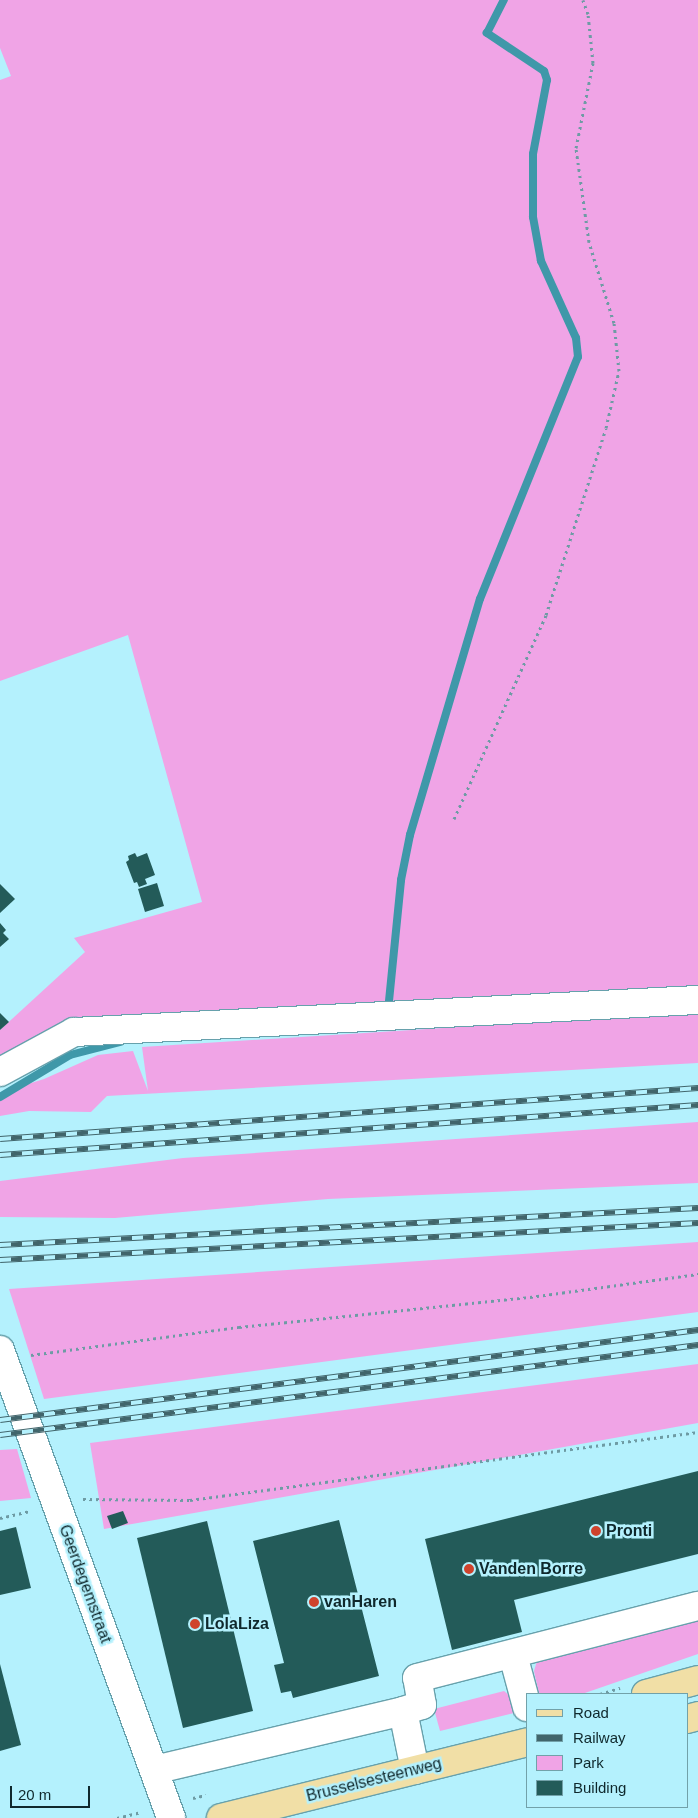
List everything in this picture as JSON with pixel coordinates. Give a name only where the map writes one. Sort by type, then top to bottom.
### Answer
[{"type":"main road","points":[[650,1693],[698,1680]]},
{"type":"main road","name":"Brusselsesteenweg","points":[[221,1818],[526,1742]]},
{"type":"street","points":[[0,1072],[74,1032],[698,1000]]},
{"type":"street","name":"Geerdegemstraat","points":[[1,1354],[171,1818]]},
{"type":"street","points":[[154,1770],[422,1705],[417,1678],[698,1606]]},
{"type":"street","points":[[513,1654],[526,1703]]},
{"type":"street","points":[[402,1711],[415,1770]]},
{"type":"path","points":[[454,819],[546,615],[606,428],[618,371],[614,323],[589,242],[576,148],[593,63],[588,14],[583,0]]},
{"type":"path","points":[[1,1354],[239,1326],[530,1297],[698,1274]]},
{"type":"path","points":[[0,1518],[55,1503],[87,1499],[190,1500],[698,1432]]},
{"type":"green space","points":[[0,0],[698,0],[698,993],[70,1027],[0,1067],[0,1030],[85,952],[74,938],[202,902],[128,635],[0,681],[0,80],[11,76],[0,48]]},
{"type":"green space","points":[[698,1012],[698,1063],[107,1096],[91,1112],[29,1111],[0,1116],[0,1093],[44,1079],[98,1055],[133,1051],[148,1091],[142,1047]]},
{"type":"green space","points":[[698,1122],[698,1183],[328,1199],[115,1218],[0,1217],[0,1181],[183,1158]]},
{"type":"green space","points":[[698,1242],[698,1312],[44,1399],[9,1289]]},
{"type":"green space","points":[[698,1364],[698,1423],[104,1529],[90,1443]]},
{"type":"green space","points":[[17,1449],[31,1498],[0,1501],[0,1450]]},
{"type":"green space","points":[[698,1620],[698,1654],[585,1693],[539,1693],[534,1671],[537,1661]]},
{"type":"green space","points":[[504,1691],[510,1696],[514,1713],[440,1731],[434,1709]]},
{"type":"building","points":[[135,853],[137,857],[147,853],[155,875],[145,879],[147,884],[139,887],[137,882],[134,883],[126,862],[129,860],[128,856]]},
{"type":"building","points":[[157,883],[164,906],[145,912],[138,889]]},
{"type":"building","points":[[0,884],[15,899],[0,913]]},
{"type":"building","points":[[0,923],[6,930],[3,933],[9,939],[0,947]]},
{"type":"building","points":[[0,1013],[9,1022],[0,1030]]},
{"type":"building","name":"Pronti","points":[[698,1471],[698,1554],[514,1600],[522,1632],[452,1650],[425,1539]]},
{"type":"building","points":[[123,1511],[128,1523],[112,1529],[107,1516]]},
{"type":"building","name":"vanHaren","points":[[339,1520],[379,1676],[293,1698],[291,1691],[281,1693],[274,1665],[284,1663],[253,1541]]},
{"type":"building","name":"LolaLiza","points":[[207,1521],[253,1711],[183,1728],[137,1538]]},
{"type":"building","points":[[16,1527],[31,1588],[0,1595],[0,1531]]},
{"type":"building","points":[[0,1664],[21,1745],[0,1751]]},
{"type":"waterway","points":[[388,1011],[401,880],[410,835],[480,599],[578,357],[576,338],[541,261],[533,217],[533,154],[547,80],[544,71],[487,33],[504,0]]},
{"type":"waterway","points":[[0,1097],[70,1055],[120,1042]]},
{"type":"railway","points":[[0,1139],[698,1088]]},
{"type":"railway","points":[[0,1155],[698,1105]]},
{"type":"railway","points":[[0,1245],[698,1208]]},
{"type":"railway","points":[[0,1260],[698,1223]]},
{"type":"railway","points":[[0,1420],[698,1330]]},
{"type":"railway","points":[[0,1435],[698,1345]]},
{"type":"place","name":"Pronti","points":[[596,1531]]},
{"type":"place","name":"Vanden Borre","points":[[469,1569]]},
{"type":"place","name":"vanHaren","points":[[314,1602]]},
{"type":"place","name":"LolaLiza","points":[[195,1624]]}]
